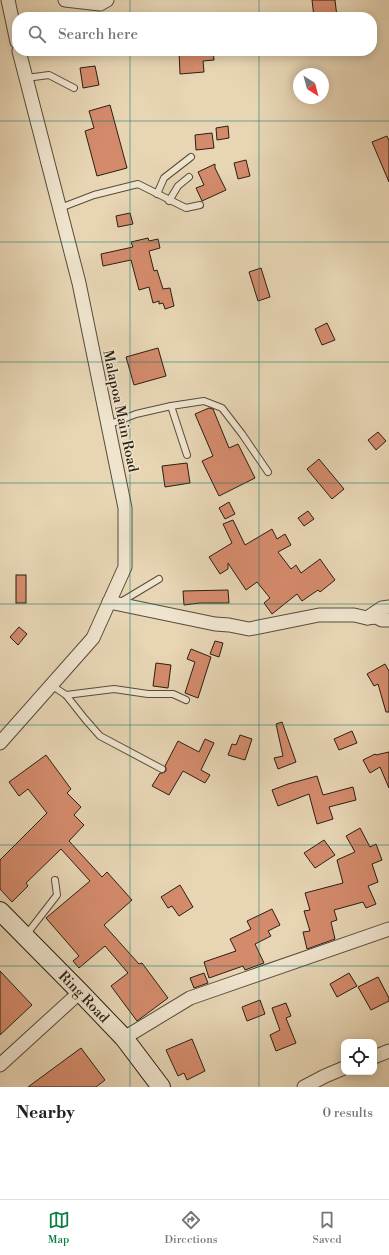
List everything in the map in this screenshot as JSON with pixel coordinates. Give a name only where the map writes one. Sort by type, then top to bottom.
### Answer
[{"type":"main road","name":"Ring Road","points":[[0,911],[124,1038],[161,1087]]},
{"type":"street","points":[[8,0],[12,19]]},
{"type":"street","points":[[64,0],[100,4],[107,0]]},
{"type":"street","name":"Malapoa Main Road","points":[[0,743],[93,638],[114,602],[125,567],[125,508],[79,283],[20,56]]},
{"type":"street","points":[[114,602],[215,624],[249,629],[319,615],[354,615],[389,620]]},
{"type":"street","points":[[367,618],[382,608],[389,607]]},
{"type":"street","points":[[124,1038],[190,998],[389,929]]},
{"type":"street","points":[[0,1065],[80,992]]},
{"type":"street","points":[[377,1056],[389,1051]]},
{"type":"street","points":[[304,1087],[341,1069]]},
{"type":"lane","points":[[26,78],[49,75],[74,88]]},
{"type":"lane","points":[[157,194],[164,178],[191,157]]},
{"type":"lane","points":[[169,200],[178,186],[189,178]]},
{"type":"lane","points":[[60,208],[94,195],[138,184],[186,208],[200,206]]},
{"type":"lane","points":[[108,425],[136,414],[171,406],[204,401],[222,408],[268,472]]},
{"type":"lane","points":[[171,406],[187,454]]},
{"type":"lane","points":[[114,602],[159,579]]},
{"type":"lane","points":[[51,685],[66,695],[100,736],[162,769]]},
{"type":"lane","points":[[66,695],[114,689],[148,694],[173,694],[186,700]]},
{"type":"lane","points":[[25,936],[57,895],[55,880]]},
{"type":"building","points":[[312,0],[335,0],[336,12],[313,12]]},
{"type":"building","points":[[179,56],[214,56],[214,60],[203,61],[204,72],[180,74]]},
{"type":"building","points":[[95,66],[99,85],[83,88],[80,68]]},
{"type":"building","points":[[110,105],[127,168],[97,176],[85,131],[94,128],[89,111]]},
{"type":"building","points":[[228,126],[229,138],[217,140],[216,128]]},
{"type":"building","points":[[212,133],[214,148],[196,150],[195,135]]},
{"type":"building","points":[[387,136],[389,141],[389,182],[372,142]]},
{"type":"building","points":[[246,160],[250,176],[238,179],[234,163]]},
{"type":"building","points":[[215,164],[215,168],[226,190],[202,201],[196,188],[204,185],[198,172]]},
{"type":"building","points":[[130,213],[133,224],[118,227],[116,216]]},
{"type":"building","points":[[148,238],[149,241],[158,239],[160,248],[149,251],[154,271],[157,270],[163,289],[170,288],[174,306],[165,309],[163,303],[159,304],[159,301],[153,303],[149,287],[139,290],[131,260],[103,266],[101,254],[133,247],[131,242]]},
{"type":"building","points":[[261,268],[270,297],[258,301],[249,272]]},
{"type":"building","points":[[327,323],[335,340],[322,345],[315,329]]},
{"type":"building","points":[[158,348],[166,376],[134,385],[126,357]]},
{"type":"building","points":[[209,408],[213,409],[229,448],[238,444],[255,478],[219,496],[202,461],[213,456],[195,414]]},
{"type":"building","points":[[378,432],[386,441],[376,450],[368,440]]},
{"type":"building","points":[[319,459],[344,489],[332,499],[307,469]]},
{"type":"building","points":[[187,463],[190,483],[165,487],[162,466]]},
{"type":"building","points":[[229,502],[235,514],[225,519],[219,508]]},
{"type":"building","points":[[308,511],[314,519],[304,526],[298,518]]},
{"type":"building","points":[[233,520],[245,545],[272,529],[277,539],[285,534],[291,545],[278,552],[291,569],[296,565],[301,573],[320,559],[335,580],[320,592],[318,590],[302,601],[297,594],[272,614],[264,603],[270,598],[257,582],[246,590],[228,563],[228,569],[220,574],[209,557],[232,543],[223,524]]},
{"type":"building","points":[[16,575],[26,575],[26,603],[16,603]]},
{"type":"building","points":[[228,590],[229,603],[200,603],[184,605],[183,591]]},
{"type":"building","points":[[19,627],[27,634],[18,645],[10,637]]},
{"type":"building","points":[[215,641],[223,643],[219,657],[210,654]]},
{"type":"building","points":[[191,649],[211,657],[198,698],[185,693],[195,662],[187,659]]},
{"type":"building","points":[[156,663],[171,665],[168,688],[153,686]]},
{"type":"building","points":[[385,664],[389,671],[389,712],[386,712],[378,684],[374,686],[367,674]]},
{"type":"building","points":[[282,722],[296,762],[278,769],[274,758],[283,756],[276,724]]},
{"type":"building","points":[[352,731],[357,743],[339,750],[334,739]]},
{"type":"building","points":[[240,735],[252,739],[245,760],[228,755],[232,744],[236,745]]},
{"type":"building","points":[[205,739],[214,743],[201,770],[210,775],[205,783],[183,771],[169,795],[152,786],[160,773],[166,771],[165,766],[178,741],[199,752]]},
{"type":"building","points":[[389,752],[389,788],[380,767],[370,773],[363,760],[375,754]]},
{"type":"building","points":[[46,755],[71,789],[67,793],[81,807],[74,815],[84,825],[69,841],[102,877],[107,872],[132,900],[104,925],[139,964],[142,963],[168,998],[137,1021],[111,986],[128,973],[105,946],[79,968],[73,961],[79,956],[46,918],[90,881],[61,849],[26,883],[28,886],[12,902],[0,889],[0,860],[47,813],[28,789],[19,796],[9,782]]},
{"type":"building","points":[[317,776],[323,795],[353,787],[356,800],[329,807],[333,819],[317,824],[309,794],[278,806],[272,790]]},
{"type":"building","points":[[360,828],[370,847],[376,844],[382,860],[372,864],[378,882],[368,886],[376,904],[366,908],[363,902],[334,910],[337,920],[331,922],[335,939],[307,949],[303,932],[310,931],[304,911],[310,910],[305,893],[343,883],[337,860],[355,852],[346,836]]},
{"type":"building","points":[[324,840],[335,855],[315,868],[304,853]]},
{"type":"building","points":[[180,885],[193,907],[179,916],[172,906],[168,908],[161,897]]},
{"type":"building","points":[[272,909],[280,925],[268,931],[271,936],[255,944],[264,963],[245,970],[243,966],[209,978],[204,962],[236,951],[230,939],[251,929],[247,921]]},
{"type":"building","points":[[0,971],[32,1005],[0,1035]]},
{"type":"building","points":[[204,973],[208,983],[194,988],[190,978]]},
{"type":"building","points":[[349,973],[357,986],[337,997],[330,984]]},
{"type":"building","points":[[378,977],[389,998],[389,1001],[371,1010],[358,987]]},
{"type":"building","points":[[260,1000],[265,1014],[247,1021],[242,1007]]},
{"type":"building","points":[[286,1003],[291,1016],[286,1018],[296,1043],[276,1051],[270,1035],[280,1030],[272,1008]]},
{"type":"building","points":[[192,1039],[205,1071],[187,1080],[184,1073],[178,1076],[166,1050]]},
{"type":"building","points":[[81,1048],[105,1080],[96,1087],[28,1087]]}]
